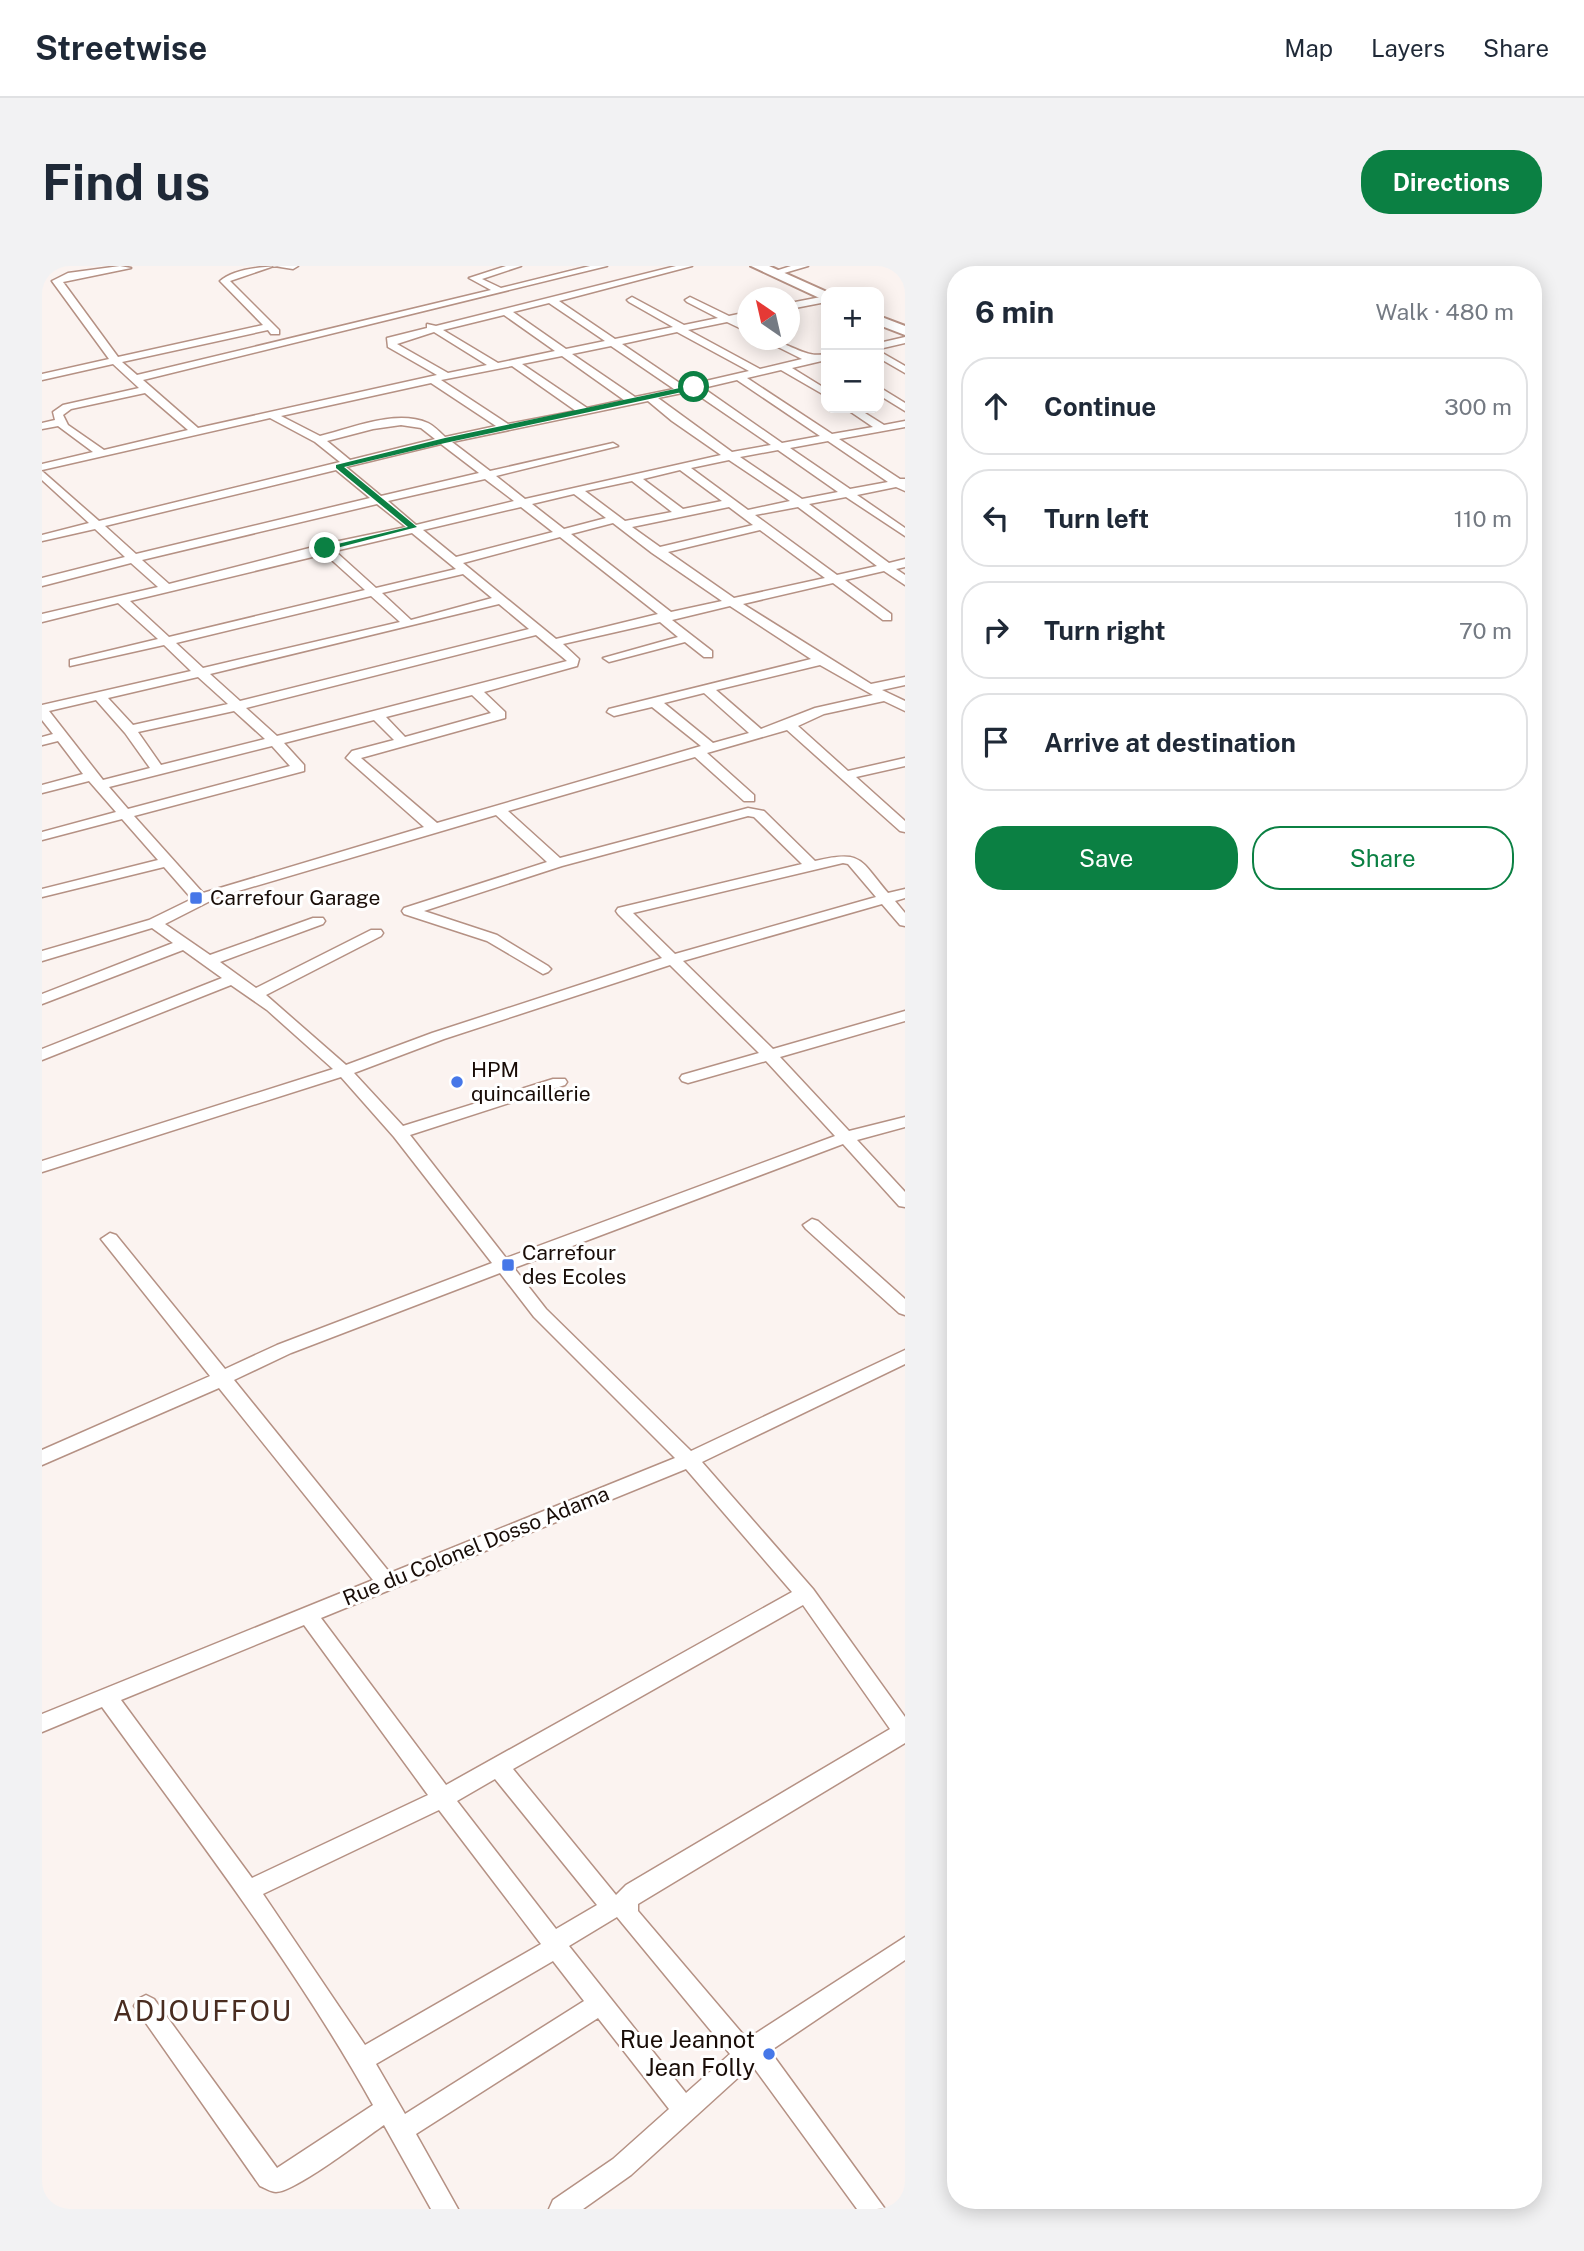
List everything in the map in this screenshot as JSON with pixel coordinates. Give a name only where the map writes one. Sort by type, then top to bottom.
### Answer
[{"type":"street","points":[[269,266],[230,276],[225,281],[268,327],[289,343]]},
{"type":"street","points":[[278,266],[293,266]]},
{"type":"street","points":[[500,291],[474,278],[516,266]]},
{"type":"street","points":[[135,379],[602,266]]},
{"type":"street","points":[[446,376],[390,343],[435,329],[687,266]]},
{"type":"street","points":[[758,266],[821,296]]},
{"type":"street","points":[[774,274],[803,266]]},
{"type":"street","points":[[126,268],[68,276],[58,281],[116,362],[195,431]]},
{"type":"street","points":[[800,304],[821,299]]},
{"type":"street","points":[[551,300],[614,343],[780,447],[905,533]]},
{"type":"street","points":[[632,300],[758,372]]},
{"type":"street","points":[[690,300],[737,324]]},
{"type":"street","points":[[506,312],[633,401]]},
{"type":"street","points":[[409,314],[496,366]]},
{"type":"street","points":[[42,467],[432,379],[737,317]]},
{"type":"street","points":[[884,322],[905,331]]},
{"type":"street","points":[[42,377],[268,327]]},
{"type":"street","points":[[884,345],[905,340]]},
{"type":"street","points":[[790,350],[810,360]]},
{"type":"street","points":[[884,357],[905,370]]},
{"type":"street","points":[[42,538],[445,440],[584,412],[821,358]]},
{"type":"street","points":[[514,363],[584,412]]},
{"type":"street","points":[[783,367],[821,390]]},
{"type":"street","points":[[739,377],[902,485]]},
{"type":"street","points":[[432,379],[506,428]]},
{"type":"street","points":[[102,453],[60,422],[57,414],[66,407],[147,389]]},
{"type":"street","points":[[884,393],[905,408]]},
{"type":"street","points":[[650,397],[905,581]]},
{"type":"street","points":[[858,413],[882,428]]},
{"type":"street","points":[[42,789],[157,769],[573,663],[573,659],[380,499],[319,440],[270,414]]},
{"type":"street","points":[[42,426],[60,422]]},
{"type":"street","points":[[319,440],[406,422],[425,426],[489,474],[520,503],[561,532],[708,654]]},
{"type":"street","points":[[42,618],[576,489],[730,456],[905,424]]},
{"type":"street","points":[[42,582],[380,499],[613,446]]},
{"type":"street","points":[[682,467],[887,617]]},
{"type":"street","points":[[42,474],[166,588]]},
{"type":"street","points":[[634,477],[681,513]]},
{"type":"street","points":[[745,514],[902,485]]},
{"type":"street","points":[[576,489],[656,551],[732,602],[851,680],[872,688],[905,707]]},
{"type":"street","points":[[455,561],[561,532],[731,503]]},
{"type":"street","points":[[656,551],[762,526]]},
{"type":"street","points":[[325,548],[410,624]]},
{"type":"street","points":[[553,643],[905,563]]},
{"type":"street","points":[[74,663],[466,570]]},
{"type":"street","points":[[42,836],[298,769],[274,740],[122,600]]},
{"type":"street","points":[[200,899],[96,780],[42,710],[198,671],[410,624],[500,600]]},
{"type":"street","points":[[130,730],[537,631]]},
{"type":"street","points":[[609,658],[688,638]]},
{"type":"street","points":[[614,712],[823,660]]},
{"type":"street","points":[[872,688],[905,681]]},
{"type":"street","points":[[707,689],[757,733]]},
{"type":"street","points":[[435,829],[353,758],[357,754],[500,715],[475,690]]},
{"type":"street","points":[[98,695],[130,730],[157,769]]},
{"type":"street","points":[[42,956],[154,923],[200,899],[789,724],[840,705],[887,696]]},
{"type":"street","points":[[654,702],[749,798]]},
{"type":"street","points":[[376,715],[404,743]]},
{"type":"street","points":[[789,724],[847,775],[899,815],[905,828]]},
{"type":"street","points":[[42,741],[62,736]]},
{"type":"street","points":[[847,775],[905,762]]},
{"type":"street","points":[[497,809],[557,863]]},
{"type":"street","points":[[542,969],[492,938],[408,911],[557,863],[748,812],[759,814],[813,866]]},
{"type":"street","points":[[905,922],[848,859],[623,911],[670,960],[769,1054],[905,1202]]},
{"type":"street","points":[[42,893],[168,862]]},
{"type":"street","points":[[42,1167],[344,1071],[438,1036],[670,960],[905,893]]},
{"type":"street","points":[[209,961],[318,921]]},
{"type":"street","points":[[154,923],[273,1007],[344,1071],[400,1133],[540,1314],[690,1460],[806,1594],[904,1732],[634,1892],[554,1946],[361,2060]]},
{"type":"street","points":[[254,995],[376,933]]},
{"type":"street","points":[[42,999],[185,944]]},
{"type":"street","points":[[42,1055],[232,979]]},
{"type":"street","points":[[688,1079],[905,1016]]},
{"type":"street","points":[[400,1133],[559,1082]]},
{"type":"street","points":[[42,1458],[284,1349],[844,1138],[905,1122]]},
{"type":"street","points":[[812,1225],[905,1309]]},
{"type":"street","points":[[110,1239],[387,1583]]},
{"type":"street","name":"Rue du Colonel Dosso Adama","points":[[42,1723],[690,1460],[905,1356]]},
{"type":"street","points":[[248,1890],[441,1799],[806,1594]]},
{"type":"street","points":[[307,1614],[441,1799],[684,2109]]},
{"type":"street","points":[[106,1696],[248,1890],[361,2060],[445,2209]]},
{"type":"street","points":[[498,1767],[750,2051],[872,2209]]},
{"type":"street","points":[[562,2209],[622,2166],[750,2051],[905,1947]]},
{"type":"street","points":[[146,2006],[269,2178],[277,2180],[394,2120],[600,2004]]},
{"type":"place","name":"Carrefour Garage","points":[[196,898]]},
{"type":"place","name":"HPM quincaillerie","points":[[457,1082]]},
{"type":"place","name":"Carrefour des Ecoles","points":[[508,1265]]},
{"type":"place","name":"Rue Jeannot Jean Folly","points":[[769,2054]]},
{"type":"district","name":"ADJOUFFOU","points":[[203,2011]]},
{"type":"route","points":[[325,548],[414,527],[339,467],[445,440],[694,387]]}]
